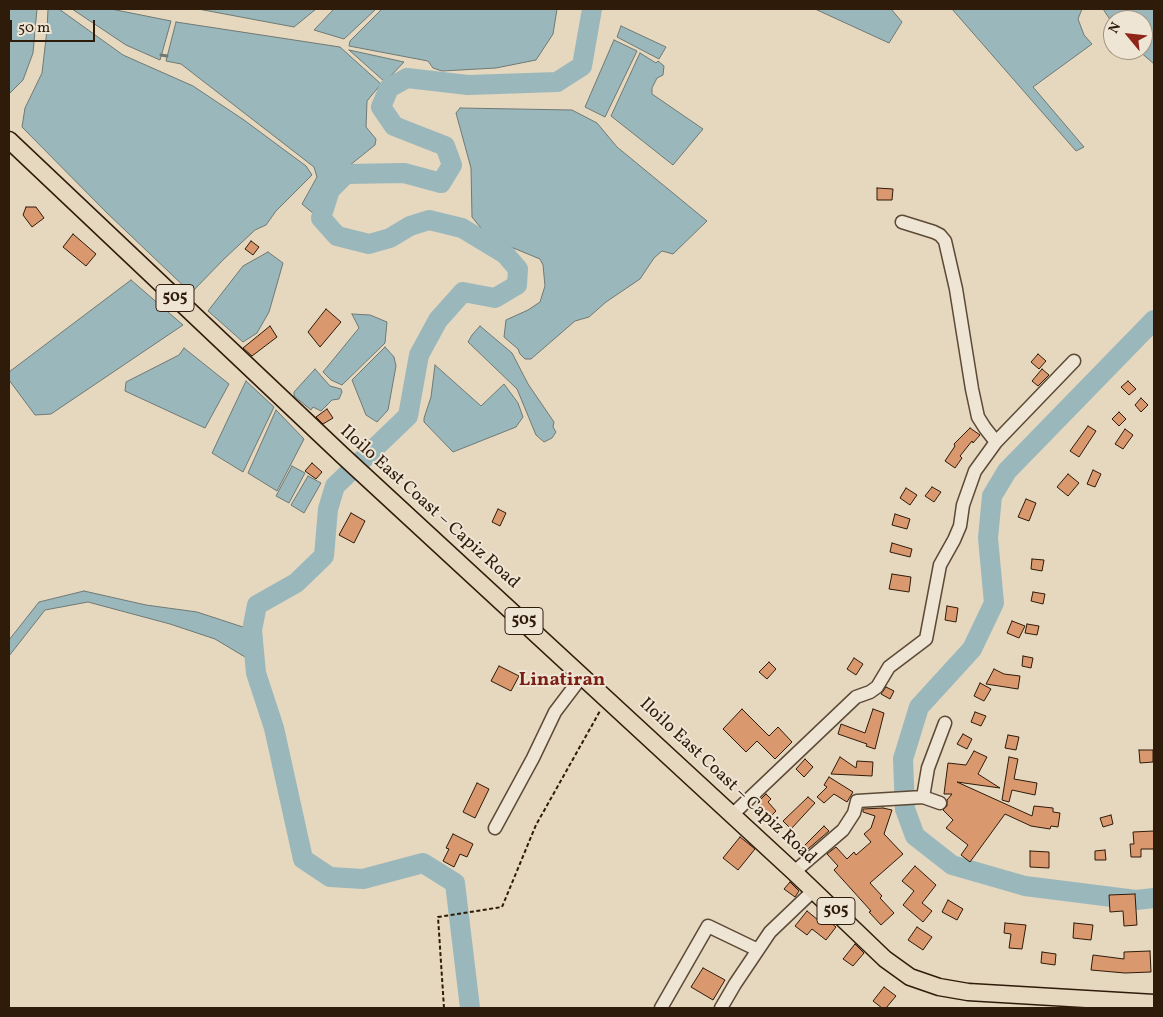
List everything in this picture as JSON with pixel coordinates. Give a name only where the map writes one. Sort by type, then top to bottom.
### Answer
[{"type":"main road","name":"Iloilo East Coast – Capiz Road","points":[[9,140],[342,455],[583,675],[814,890],[885,959],[910,976],[939,987],[968,992],[1154,1003]]},
{"type":"street","points":[[902,222],[934,232],[945,241],[956,289],[978,416],[996,442]]},
{"type":"street","points":[[732,815],[856,697],[870,692],[877,687],[889,667],[926,639],[940,565],[960,526],[963,505],[975,471],[996,442],[1074,361]]},
{"type":"street","points":[[495,828],[533,758],[555,712],[583,675]]},
{"type":"street","points":[[923,798],[928,768],[945,723]]},
{"type":"street","points":[[794,872],[843,830],[854,813],[857,801],[923,798],[940,803]]},
{"type":"street","points":[[721,1008],[770,932],[814,890]]},
{"type":"street","points":[[660,1008],[708,926],[758,950]]},
{"type":"path","points":[[444,1008],[438,917],[502,907],[536,825],[607,698]]},
{"type":"water","points":[[9,9],[37,9],[33,53],[23,80],[9,94]]},
{"type":"water","points":[[48,9],[59,9],[123,55],[193,86],[244,120],[306,166],[312,175],[276,211],[266,225],[255,230],[191,293],[106,212],[22,127],[25,108],[42,73]]},
{"type":"water","points":[[72,9],[111,9],[171,21],[160,60],[126,45]]},
{"type":"water","points":[[198,9],[316,9],[294,27]]},
{"type":"water","points":[[334,9],[376,9],[344,39],[314,30]]},
{"type":"water","points":[[382,9],[557,9],[553,34],[536,60],[496,68],[442,71],[433,68],[428,61],[349,46],[350,41]]},
{"type":"water","points":[[815,9],[891,9],[902,22],[889,43]]},
{"type":"water","points":[[952,9],[1082,9],[1078,19],[1084,35],[1092,44],[1033,87],[1084,147],[1076,151]]},
{"type":"water","points":[[1154,9],[1154,64],[1149,60],[1153,60],[1153,10],[1104,10]]},
{"type":"water","points":[[176,22],[340,47],[381,84],[367,101],[366,127],[376,139],[375,145],[329,182],[314,214],[302,204],[317,177],[314,167],[181,64],[166,61]]},
{"type":"water","points":[[621,26],[666,47],[659,59],[617,37]]},
{"type":"water","points":[[614,40],[637,51],[605,117],[585,107]]},
{"type":"water","points":[[349,50],[404,62],[385,82]]},
{"type":"water","points":[[640,53],[656,63],[658,61],[664,66],[663,75],[657,78],[652,88],[652,94],[703,129],[673,165],[611,116]]},
{"type":"water","points":[[460,108],[572,110],[597,123],[617,147],[707,221],[673,254],[662,251],[654,258],[640,279],[606,302],[589,317],[575,321],[531,359],[525,359],[518,349],[504,337],[506,320],[540,302],[545,286],[543,265],[540,259],[489,238],[472,217],[471,168],[456,113]]},
{"type":"water","points":[[268,252],[283,263],[269,312],[257,333],[243,342],[208,311],[243,266]]},
{"type":"water","points":[[131,280],[183,325],[51,414],[35,415],[9,380],[9,372]]},
{"type":"water","points":[[352,314],[370,315],[387,322],[385,343],[342,385],[331,380],[323,372],[359,328]]},
{"type":"water","points":[[480,326],[512,353],[528,384],[554,422],[553,427],[556,432],[552,438],[544,442],[536,435],[517,389],[468,342]]},
{"type":"water","points":[[385,347],[394,357],[396,366],[388,410],[377,422],[366,415],[352,380]]},
{"type":"water","points":[[184,348],[229,384],[205,428],[125,391],[126,382],[179,355]]},
{"type":"water","points":[[435,365],[481,406],[504,384],[518,403],[523,417],[516,427],[453,452],[424,422],[431,397]]},
{"type":"water","points":[[315,369],[330,386],[341,389],[342,392],[339,399],[332,400],[321,411],[313,407],[311,410],[294,396],[294,392]]},
{"type":"water","points":[[246,381],[274,407],[243,472],[212,453]]},
{"type":"water","points":[[276,410],[304,439],[277,491],[248,473]]},
{"type":"water","points":[[292,466],[305,473],[289,503],[276,496]]},
{"type":"water","points":[[308,476],[321,483],[304,513],[291,505]]},
{"type":"water","points":[[84,591],[146,605],[197,612],[252,630],[245,657],[215,639],[170,624],[88,602],[45,610],[9,656],[9,640],[39,602]]},
{"type":"building","points":[[877,188],[893,189],[892,200],[877,200]]},
{"type":"building","points":[[26,207],[36,207],[44,218],[32,227],[23,215]]},
{"type":"building","points":[[73,234],[96,254],[86,266],[63,247]]},
{"type":"building","points":[[251,241],[259,247],[253,255],[245,249]]},
{"type":"building","points":[[326,309],[341,322],[320,347],[308,332]]},
{"type":"building","points":[[270,326],[277,337],[252,356],[243,348]]},
{"type":"building","points":[[1038,354],[1046,361],[1039,369],[1031,362]]},
{"type":"building","points":[[1042,369],[1049,375],[1038,386],[1032,381]]},
{"type":"building","points":[[1128,381],[1136,389],[1129,395],[1121,387]]},
{"type":"building","points":[[1141,398],[1148,405],[1141,412],[1135,405]]},
{"type":"building","points":[[327,409],[333,418],[323,424],[316,417]]},
{"type":"building","points":[[1119,412],[1126,419],[1119,426],[1112,419]]},
{"type":"building","points":[[1088,426],[1096,431],[1079,457],[1070,451]]},
{"type":"building","points":[[970,428],[980,435],[973,443],[972,441],[960,456],[962,458],[955,468],[945,461],[955,446],[954,444]]},
{"type":"building","points":[[1125,429],[1133,435],[1123,449],[1115,444]]},
{"type":"building","points":[[312,463],[322,472],[316,479],[305,471]]},
{"type":"building","points":[[1093,470],[1101,474],[1095,487],[1087,484]]},
{"type":"building","points":[[1068,474],[1079,483],[1068,496],[1057,487]]},
{"type":"building","points":[[932,487],[941,492],[934,502],[925,496]]},
{"type":"building","points":[[906,488],[917,495],[910,505],[900,498]]},
{"type":"building","points":[[1026,499],[1036,503],[1029,521],[1018,517]]},
{"type":"building","points":[[498,509],[506,513],[500,526],[492,522]]},
{"type":"building","points":[[351,513],[365,521],[354,543],[339,535]]},
{"type":"building","points":[[895,514],[910,519],[907,529],[892,525]]},
{"type":"building","points":[[892,543],[912,549],[910,557],[890,552]]},
{"type":"building","points":[[1032,559],[1044,560],[1042,571],[1031,569]]},
{"type":"building","points":[[892,574],[911,577],[909,592],[889,589]]},
{"type":"building","points":[[1033,592],[1045,594],[1043,604],[1031,601]]},
{"type":"building","points":[[947,606],[958,608],[956,622],[945,620]]},
{"type":"building","points":[[1012,621],[1025,626],[1019,638],[1007,633]]},
{"type":"building","points":[[1027,624],[1039,626],[1037,635],[1025,633]]},
{"type":"building","points":[[1023,656],[1033,658],[1031,668],[1022,666]]},
{"type":"building","points":[[854,658],[863,664],[856,675],[847,669]]},
{"type":"building","points":[[769,662],[776,669],[767,679],[759,672]]},
{"type":"building","points":[[499,666],[519,676],[511,691],[491,681]]},
{"type":"building","points":[[994,669],[1004,674],[1020,676],[1018,689],[986,684]]},
{"type":"building","points":[[980,683],[991,689],[984,701],[974,696]]},
{"type":"building","points":[[886,687],[894,691],[890,699],[881,694]]},
{"type":"building","points":[[742,709],[769,736],[778,727],[792,742],[775,759],[757,741],[746,752],[723,729]]},
{"type":"building","points":[[873,709],[884,713],[875,749],[866,746],[867,744],[838,734],[841,724],[865,733]]},
{"type":"building","points":[[975,712],[986,716],[981,726],[971,722]]},
{"type":"building","points":[[963,734],[972,739],[967,749],[957,744]]},
{"type":"building","points":[[1008,735],[1019,737],[1016,750],[1005,748]]},
{"type":"building","points":[[1139,750],[1153,750],[1153,762],[1140,763]]},
{"type":"building","points":[[974,751],[987,757],[978,774],[1000,788],[957,782],[1032,816],[1034,806],[1053,808],[1053,812],[1060,813],[1058,827],[1051,826],[1050,829],[1031,826],[1005,814],[970,862],[961,855],[968,845],[946,828],[953,820],[943,810],[947,806],[947,800],[952,794],[944,794],[948,763],[966,765]]},
{"type":"building","points":[[840,757],[856,768],[857,761],[873,762],[872,776],[831,774]]},
{"type":"building","points":[[1009,757],[1018,759],[1014,779],[1037,783],[1035,795],[1012,790],[1009,802],[1002,800]]},
{"type":"building","points":[[805,759],[813,767],[804,777],[796,769]]},
{"type":"building","points":[[829,777],[853,792],[847,802],[834,794],[824,803],[817,797],[827,787],[824,785]]},
{"type":"building","points":[[477,783],[489,789],[475,818],[463,812]]},
{"type":"building","points":[[766,794],[771,799],[768,802],[776,811],[765,822],[759,815],[763,811],[756,804]]},
{"type":"building","points":[[808,797],[815,803],[791,829],[783,821]]},
{"type":"building","points":[[883,808],[892,810],[884,834],[903,854],[870,883],[882,896],[880,898],[894,913],[881,925],[834,870],[838,866],[827,854],[836,847],[847,859],[854,852],[856,855],[871,842],[864,834],[871,828],[875,816],[863,812],[863,809]]},
{"type":"building","points":[[1111,815],[1113,824],[1103,827],[1100,818]]},
{"type":"building","points":[[824,826],[829,831],[801,855],[798,852]]},
{"type":"building","points":[[1154,831],[1154,849],[1141,849],[1141,857],[1131,857],[1130,844],[1134,844],[1133,832]]},
{"type":"building","points":[[453,834],[473,844],[467,857],[460,854],[454,867],[443,861],[449,849],[446,848]]},
{"type":"building","points":[[740,837],[755,849],[738,870],[723,858]]},
{"type":"building","points":[[1105,850],[1106,860],[1095,860],[1095,851]]},
{"type":"building","points":[[1030,851],[1049,852],[1049,868],[1030,867]]},
{"type":"building","points":[[915,866],[936,885],[922,903],[932,911],[923,922],[903,905],[914,891],[902,881]]},
{"type":"building","points":[[790,882],[799,891],[795,897],[784,889]]},
{"type":"building","points":[[1135,894],[1137,925],[1124,926],[1123,911],[1110,912],[1109,895]]},
{"type":"building","points":[[948,900],[963,909],[957,920],[942,912]]},
{"type":"building","points":[[807,911],[823,924],[827,920],[836,927],[826,940],[812,929],[807,935],[795,926]]},
{"type":"building","points":[[1005,923],[1026,925],[1022,949],[1009,948],[1011,934],[1004,933]]},
{"type":"building","points":[[1074,923],[1093,925],[1091,940],[1073,938]]},
{"type":"building","points":[[917,927],[932,937],[923,950],[908,940]]},
{"type":"building","points":[[855,944],[864,953],[853,966],[843,959]]},
{"type":"building","points":[[1150,951],[1151,972],[1125,973],[1091,970],[1093,955],[1124,959],[1124,952]]},
{"type":"building","points":[[1042,952],[1056,954],[1055,965],[1041,963]]},
{"type":"building","points":[[703,968],[725,980],[713,1000],[691,987]]},
{"type":"building","points":[[884,987],[896,996],[886,1008],[882,1008],[873,1001]]},
{"type":"waterway","points":[[470,1008],[455,883],[423,863],[363,879],[330,877],[303,859],[274,728],[256,673],[252,630],[257,605],[296,583],[324,556],[328,509],[335,486],[408,416],[419,355],[438,320],[463,292],[495,298],[517,285],[518,269],[505,254],[462,228],[429,220],[410,226],[390,238],[369,244],[337,236],[321,218],[330,190],[346,174],[404,173],[441,183],[452,165],[445,146],[394,126],[381,107],[389,88],[407,78],[468,85],[557,82],[582,66],[592,9]]},
{"type":"waterway","points":[[161,55],[167,56]]},
{"type":"waterway","points":[[1154,320],[1007,471],[992,496],[988,538],[994,603],[972,649],[919,707],[903,759],[905,809],[915,836],[952,865],[1025,886],[1136,900],[1154,898]]},
{"type":"district","name":"Linatiran","points":[[562,682]]}]
